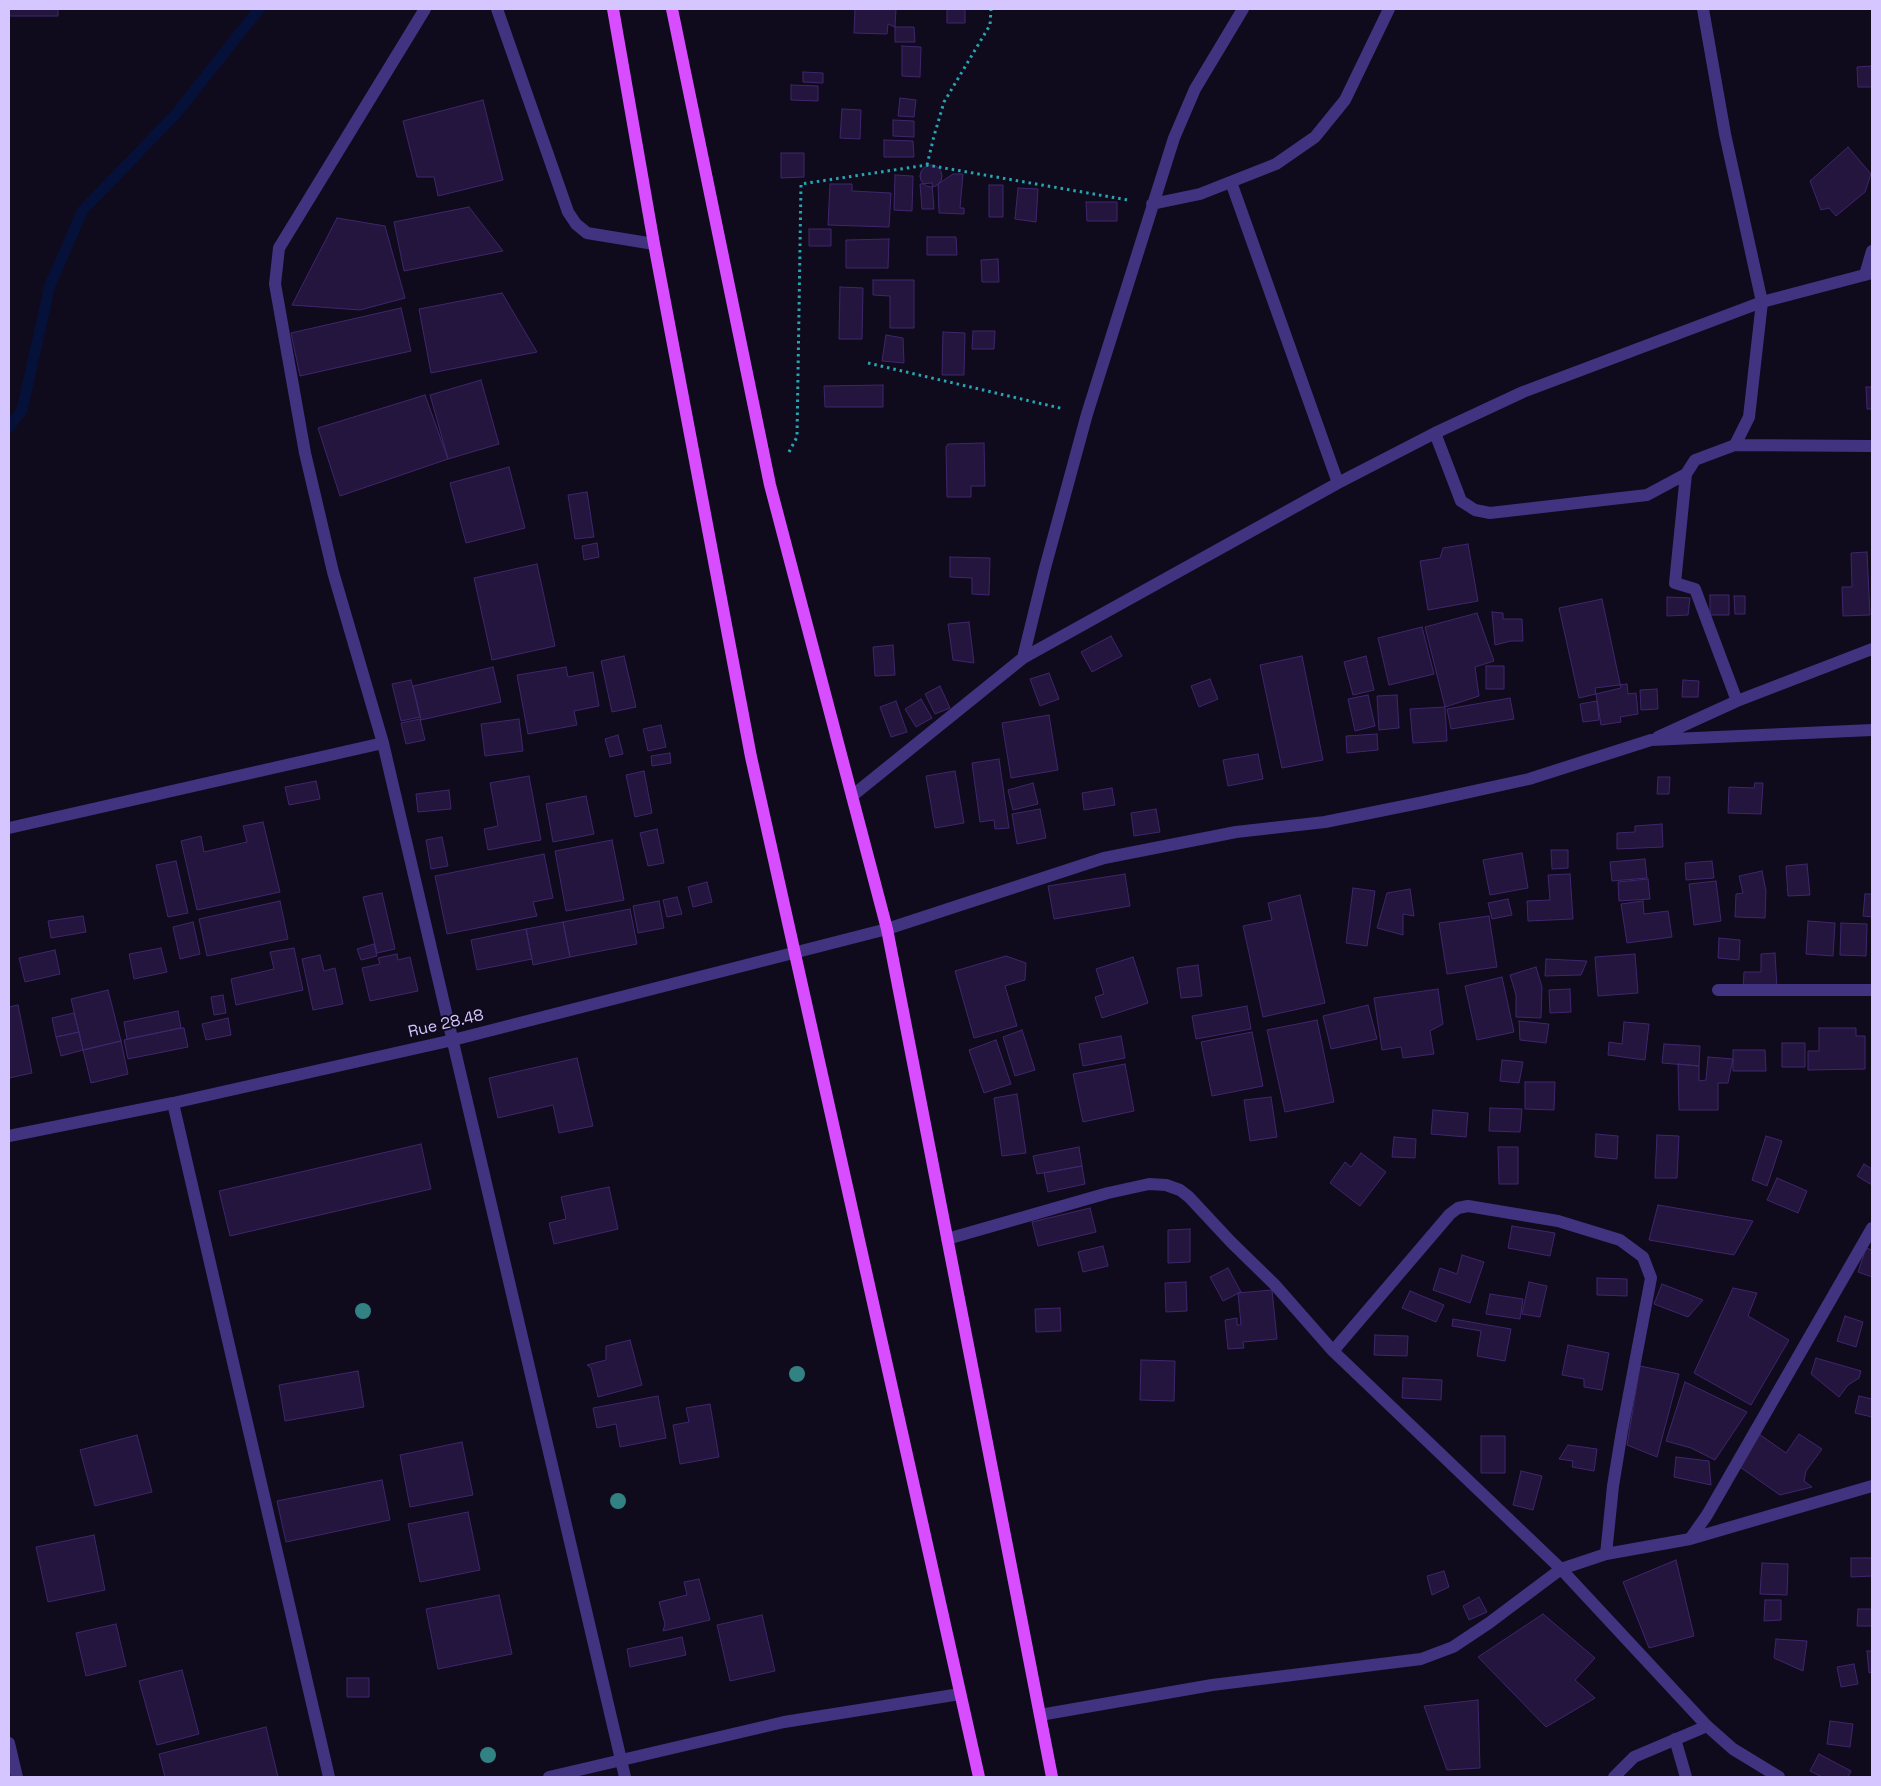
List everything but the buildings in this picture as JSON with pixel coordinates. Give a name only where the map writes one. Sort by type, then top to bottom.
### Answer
[{"type":"main road","points":[[613,9],[654,244],[751,757],[979,1777]]},
{"type":"main road","points":[[672,9],[770,485],[887,929],[1052,1777]]},
{"type":"street","points":[[425,9],[279,248],[275,284],[307,462],[333,572],[383,743],[625,1777]]},
{"type":"street","points":[[497,9],[568,212],[576,224],[587,233],[654,244]]},
{"type":"street","points":[[1023,658],[1045,568],[1087,414],[1174,138],[1195,89],[1243,9]]},
{"type":"street","points":[[1152,204],[1200,194],[1276,164],[1316,137],[1345,100],[1389,9]]},
{"type":"street","points":[[1703,9],[1725,134],[1762,302],[1749,417],[1735,445]]},
{"type":"street","points":[[1231,182],[1338,483]]},
{"type":"street","points":[[852,796],[1023,658],[1338,483],[1435,433],[1523,392],[1762,302],[1869,274],[1872,251]]},
{"type":"street","points":[[1435,433],[1461,500],[1476,510],[1490,513],[1647,496],[1686,474]]},
{"type":"street","points":[[1737,701],[1695,589],[1675,583],[1686,474],[1695,460],[1735,445],[1872,446]]},
{"type":"street","points":[[1651,740],[1737,701],[1872,649]]},
{"type":"street","points":[[1651,740],[1872,730]]},
{"type":"street","name":"Rue 28.48","points":[[9,1136],[173,1103],[453,1040],[887,929],[1104,858],[1236,832],[1325,822],[1424,802],[1529,779],[1651,740]]},
{"type":"street","points":[[9,828],[383,743]]},
{"type":"street","points":[[1718,990],[1872,990]]},
{"type":"street","points":[[173,1103],[329,1777]]},
{"type":"street","points":[[947,1239],[1108,1193],[1149,1184],[1166,1185],[1180,1190],[1275,1284],[1333,1351],[1561,1569],[1707,1726],[1734,1749],[1779,1777]]},
{"type":"street","points":[[1333,1351],[1445,1220],[1458,1208],[1468,1206],[1558,1221],[1620,1240],[1644,1257],[1651,1278],[1613,1486],[1606,1554]]},
{"type":"street","points":[[1690,1539],[1707,1515],[1872,1228]]},
{"type":"street","points":[[1040,1715],[1212,1685],[1421,1659],[1453,1647],[1488,1624],[1561,1569],[1606,1554],[1690,1539],[1872,1486]]},
{"type":"street","points":[[549,1777],[784,1722],[960,1694]]},
{"type":"street","points":[[1614,1777],[1634,1757],[1707,1726]]},
{"type":"street","points":[[1675,1739],[1686,1777]]},
{"type":"street","points":[[9,1743],[17,1777]]},
{"type":"path","points":[[928,165],[944,102],[990,25],[991,9]]},
{"type":"path","points":[[770,485],[797,437],[801,184],[928,165],[1152,204]]},
{"type":"path","points":[[868,363],[1087,414]]},
{"type":"waterway","points":[[9,427],[22,410],[50,285],[83,210],[175,115],[259,9]]}]
